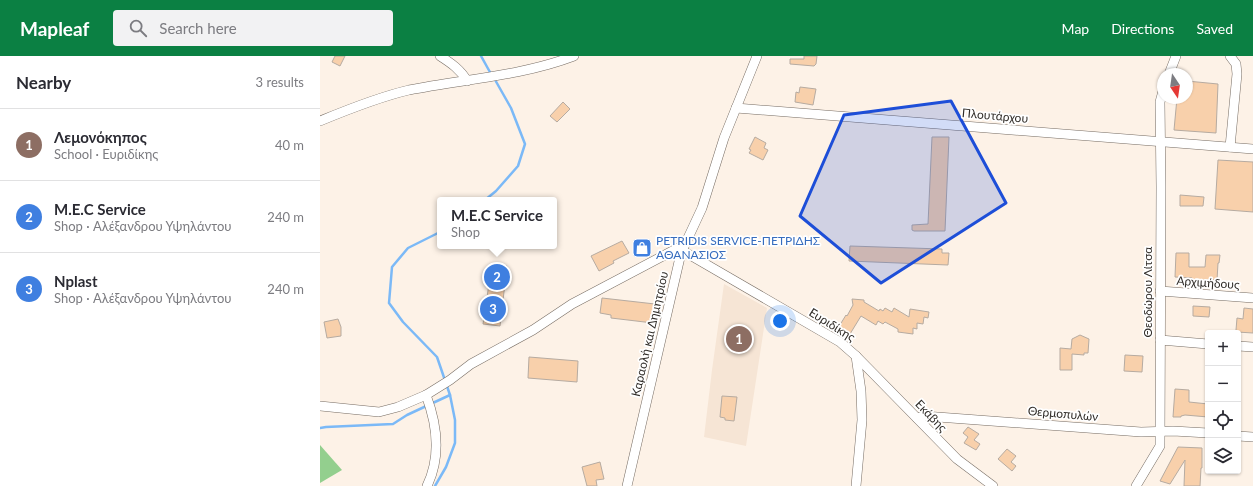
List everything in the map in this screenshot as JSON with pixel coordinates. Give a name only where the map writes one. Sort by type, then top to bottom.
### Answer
[{"type":"street","points":[[440,56],[458,68],[467,81]]},
{"type":"street","points":[[320,121],[354,107],[407,91],[502,76],[556,59],[574,56]]},
{"type":"street","name":"Καραολή και Δημητρίου","points":[[626,486],[682,249],[702,208],[724,138],[757,56]]},
{"type":"street","points":[[1171,68],[1176,56]]},
{"type":"street","points":[[1230,56],[1236,64],[1237,74],[1230,147]]},
{"type":"street","name":"Θεοδώρου Λίτσα","points":[[1136,486],[1159,448],[1160,104]]},
{"type":"street","name":"Πλουτάρχου","points":[[736,108],[1253,149]]},
{"type":"street","points":[[320,406],[378,412],[398,407],[426,395],[450,380],[471,364],[533,330],[572,304],[661,256],[678,248],[682,249]]},
{"type":"street","name":"Ευριδίκης","points":[[682,249],[840,342],[856,356],[861,391],[862,420],[856,486]]},
{"type":"street","name":"Αρχιμήδους","points":[[1160,291],[1253,298]]},
{"type":"street","points":[[1160,340],[1205,344]]},
{"type":"street","points":[[1241,346],[1253,347]]},
{"type":"street","name":"Εκάβης","points":[[856,356],[918,418],[957,460],[994,486]]},
{"type":"street","points":[[426,395],[433,418],[436,446],[436,463],[427,486]]},
{"type":"street","name":"Θερμοπυλών","points":[[918,418],[924,416],[1141,432],[1160,431],[1205,433]]},
{"type":"street","points":[[1241,436],[1253,437]]},
{"type":"highlighted area","points":[[951,101],[1006,203],[881,283],[800,216],[844,115]]},
{"type":"shaded area","points":[[724,284],[767,308],[746,446],[704,437]]},
{"type":"green space","points":[[320,445],[342,470],[320,483]]},
{"type":"building","points":[[335,56],[345,56],[340,66],[332,62]]},
{"type":"building","points":[[804,56],[817,56],[816,64],[814,66],[790,64],[790,59],[804,59]]},
{"type":"building","points":[[1193,82],[1218,84],[1216,133],[1174,130],[1176,104],[1193,104]]},
{"type":"building","points":[[800,87],[816,89],[813,105],[795,102],[796,92],[799,93]]},
{"type":"building","points":[[563,102],[570,109],[557,122],[550,116]]},
{"type":"building","points":[[755,137],[766,143],[764,148],[768,150],[763,160],[749,153],[751,150],[749,149]]},
{"type":"building","points":[[932,137],[949,137],[945,231],[914,231],[912,230],[912,225],[928,224]]},
{"type":"building","points":[[1218,160],[1253,162],[1253,212],[1215,209]]},
{"type":"building","points":[[1180,195],[1204,197],[1203,206],[1180,206]]},
{"type":"building","points":[[622,241],[629,253],[613,261],[614,263],[599,271],[591,256]]},
{"type":"building","points":[[850,246],[942,249],[942,253],[949,253],[948,265],[849,261]]},
{"type":"building","points":[[1176,253],[1189,253],[1189,267],[1205,267],[1206,255],[1220,255],[1217,280],[1192,280],[1192,278],[1175,277]]},
{"type":"building","points":[[492,264],[507,266],[500,326],[483,324]]},
{"type":"building","points":[[602,298],[655,304],[653,323],[611,318],[611,315],[600,313]]},
{"type":"building","points":[[852,299],[864,300],[864,302],[879,311],[880,309],[883,311],[885,308],[892,312],[894,308],[909,317],[910,309],[929,312],[928,318],[924,317],[923,324],[917,323],[917,329],[913,328],[913,334],[898,332],[898,329],[885,322],[883,324],[878,321],[876,325],[861,316],[850,334],[838,328],[853,305]]},
{"type":"building","points":[[1193,306],[1210,307],[1209,317],[1193,316]]},
{"type":"building","points":[[1244,308],[1253,309],[1253,333],[1241,332],[1241,330],[1236,330],[1237,318],[1243,319]]},
{"type":"building","points":[[338,319],[341,327],[341,336],[327,338],[324,322]]},
{"type":"building","points":[[1080,335],[1089,339],[1088,353],[1084,353],[1084,355],[1072,354],[1072,370],[1060,370],[1060,348],[1071,349],[1072,339]]},
{"type":"building","points":[[1125,355],[1143,356],[1142,372],[1124,371]]},
{"type":"building","points":[[529,357],[578,361],[577,382],[528,378]]},
{"type":"building","points":[[1175,389],[1189,390],[1189,402],[1205,404],[1205,417],[1185,415],[1181,417],[1173,417]]},
{"type":"building","points":[[722,396],[737,397],[734,421],[725,420],[725,418],[720,417]]},
{"type":"building","points":[[968,427],[979,434],[974,440],[980,444],[976,450],[964,443],[968,437],[963,433]]},
{"type":"building","points":[[1178,447],[1202,448],[1200,486],[1184,486],[1185,460],[1170,484],[1160,481]]},
{"type":"building","points":[[1007,449],[1016,456],[1011,462],[1016,466],[1012,471],[998,459]]},
{"type":"building","points":[[600,462],[604,479],[596,480],[597,486],[587,486],[582,467]]},
{"type":"waterway","points":[[481,56],[491,74]]},
{"type":"waterway","points":[[489,197],[496,191],[518,166],[525,144],[511,108],[494,78]]},
{"type":"waterway","points":[[435,486],[446,467],[455,443],[455,420],[450,395],[437,357],[403,322],[389,303],[392,267],[408,248],[437,234]]},
{"type":"waterway","points":[[320,428],[393,424],[407,415],[450,395]]},
{"type":"place","name":"PETRIDIS SERVICE-ΠΕΤΡΙΔΗΣ ΑΘΑΝΑΣΙΟΣ","points":[[642,248]]},
{"type":"place","name":"M.E.C Service","points":[[497,277]]},
{"type":"place","name":"Nplast","points":[[493,309]]},
{"type":"place","name":"Λεμονόκηπος","points":[[739,339]]}]
